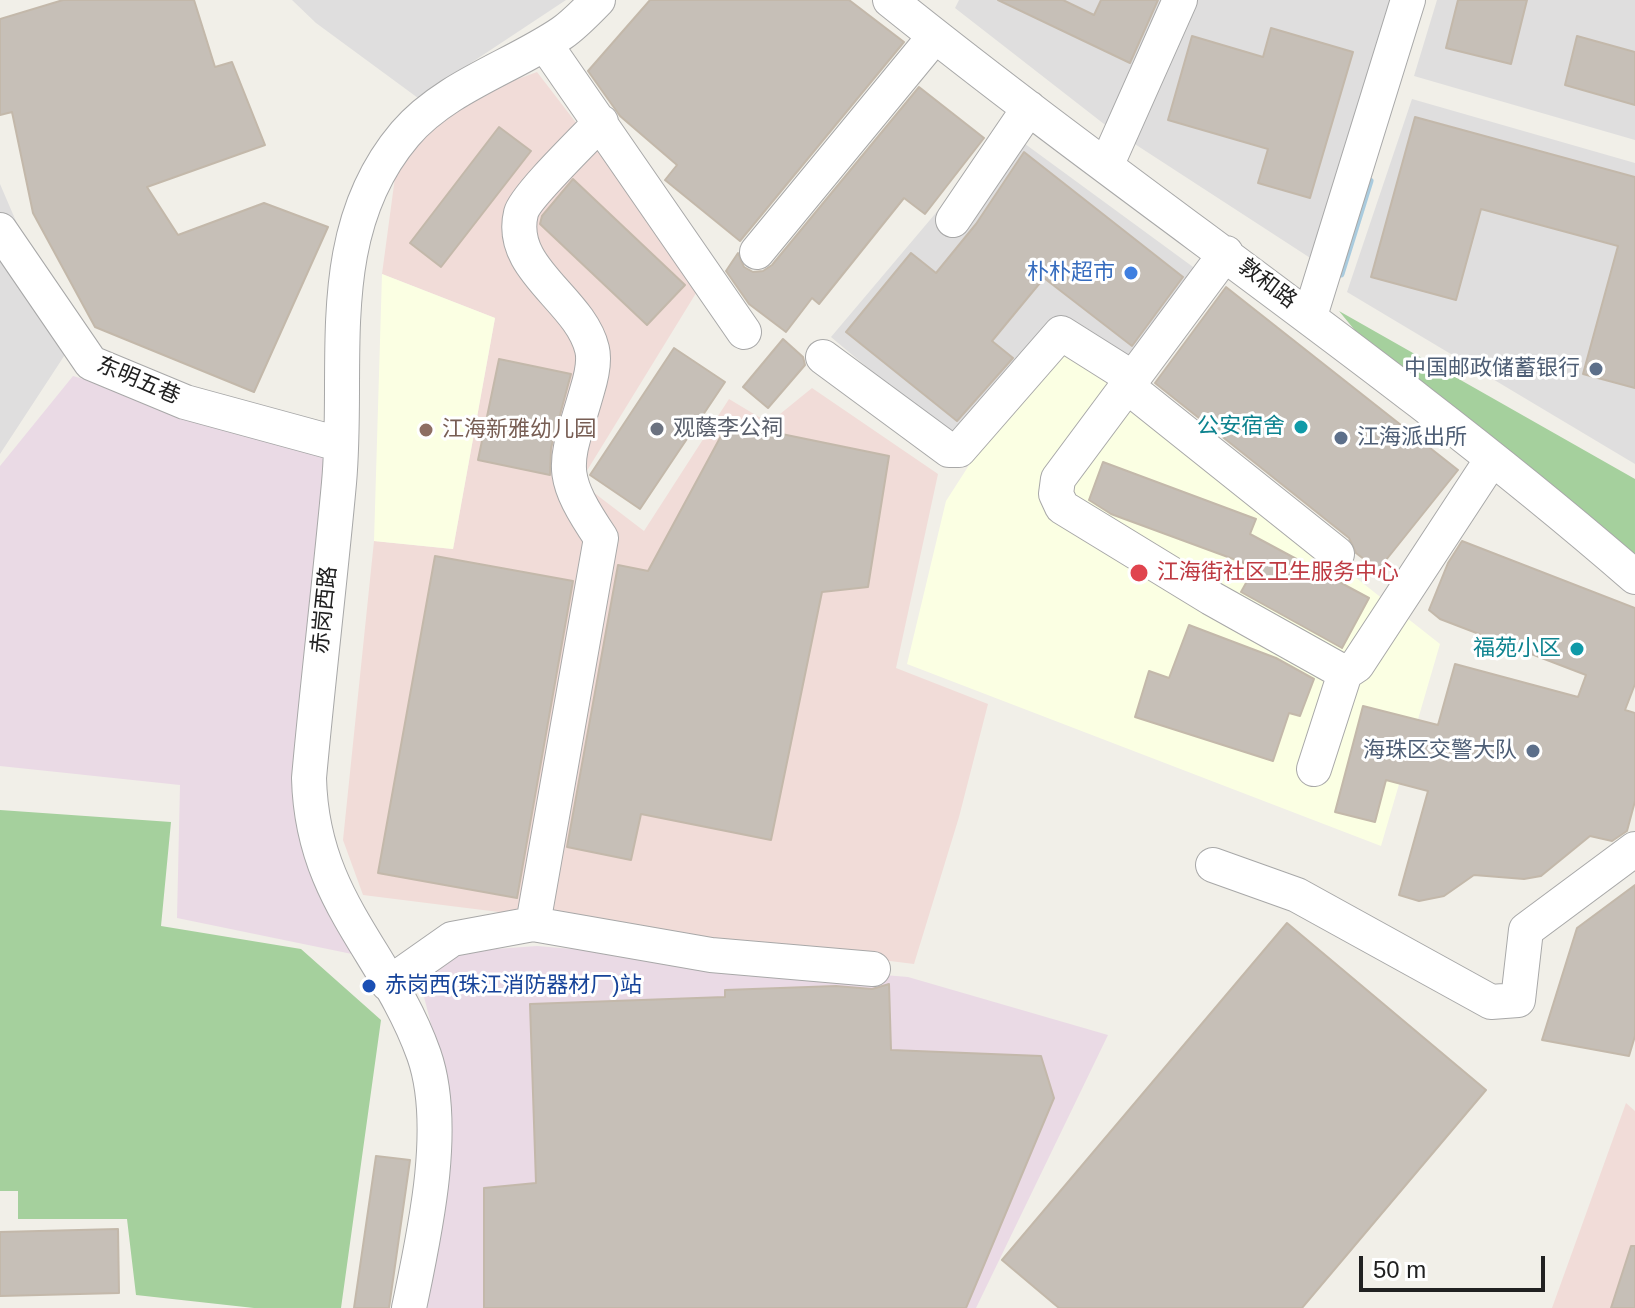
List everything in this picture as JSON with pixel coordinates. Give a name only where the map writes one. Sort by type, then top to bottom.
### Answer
[{"type":"street","name":"赤岗西路","points":[[409,1308],[429,1199],[432,1093],[425,1057],[388,984],[338,899],[314,834],[310,803],[339,444],[345,270],[359,215],[383,162],[406,132],[441,102],[565,31],[598,0]]},
{"type":"street","name":"敦和路","points":[[890,0],[928,20],[1029,108],[1310,316],[1492,459],[1635,577]]},
{"type":"street","points":[[1107,164],[1180,0]]},
{"type":"street","points":[[1310,316],[1408,0]]},
{"type":"street","points":[[757,252],[928,20]]},
{"type":"street","points":[[545,44],[744,332]]},
{"type":"street","points":[[953,220],[1029,108]]},
{"type":"street","points":[[533,924],[601,538],[578,503],[567,464],[590,379],[593,353],[587,332],[523,252],[518,230],[521,209],[601,122]]},
{"type":"street","name":"东明五巷","points":[[0,230],[91,363],[185,402],[339,444]]},
{"type":"street","points":[[1226,253],[1058,479],[1056,494],[1062,507],[1211,598],[1345,673]]},
{"type":"street","points":[[823,357],[949,450],[959,450],[1061,333],[1131,383],[1337,554]]},
{"type":"street","points":[[1314,769],[1345,673],[1357,665],[1492,459]]},
{"type":"street","points":[[1213,865],[1297,895],[1491,1002],[1518,1000],[1526,930],[1635,849]]},
{"type":"street","points":[[388,984],[452,939],[533,924],[711,955],[873,969]]},
{"type":"shaded area","points":[[292,0],[566,0],[418,98],[316,23]]},
{"type":"shaded area","points":[[959,0],[1173,0],[1113,131],[955,8]]},
{"type":"shaded area","points":[[1186,0],[1397,0],[1318,263],[1124,137]]},
{"type":"shaded area","points":[[1437,0],[1635,0],[1635,140],[1414,76]]},
{"type":"shaded area","points":[[537,72],[701,285],[580,482],[644,531],[729,399],[769,423],[812,388],[938,474],[896,668],[988,704],[959,817],[914,964],[363,895],[343,840],[374,541],[453,549],[495,318],[382,274],[398,155],[464,99]]},
{"type":"shaded area","points":[[1412,99],[1635,163],[1635,464],[1347,292]]},
{"type":"shaded area","points":[[1006,130],[1204,275],[1135,367],[957,443],[831,337]]},
{"type":"shaded area","points":[[0,184],[70,347],[0,454]]},
{"type":"shaded area","name":"江海新雅幼儿园","points":[[382,274],[495,318],[453,549],[374,541]]},
{"type":"shaded area","name":"江海街社区卫生服务中心","points":[[1067,350],[1440,644],[1381,846],[907,664],[946,501],[973,459]]},
{"type":"shaded area","points":[[73,376],[325,449],[298,802],[309,869],[352,954],[177,918],[180,785],[0,766],[0,466]]},
{"type":"shaded area","points":[[537,946],[908,977],[1108,1035],[976,1308],[427,1308],[449,1095],[420,981],[454,952]]},
{"type":"shaded area","points":[[1626,1103],[1635,1111],[1635,1308],[1552,1308]]},
{"type":"green space","points":[[1339,311],[1635,479],[1635,563],[1376,356]]},
{"type":"green space","points":[[0,810],[171,822],[161,926],[301,949],[381,1020],[341,1308],[254,1308],[136,1295],[127,1219],[18,1219],[18,1191],[0,1191]]},
{"type":"building","points":[[63,0],[194,0],[215,67],[232,62],[265,145],[147,187],[178,235],[264,203],[328,227],[254,392],[95,327],[33,213],[12,112],[0,115],[0,19]]},
{"type":"building","points":[[650,0],[849,0],[904,42],[740,241],[665,180],[677,165],[620,116],[588,71]]},
{"type":"building","points":[[998,0],[1063,0],[1094,15],[1101,0],[1158,0],[1130,63]]},
{"type":"building","points":[[1458,0],[1527,0],[1511,64],[1446,48]]},
{"type":"building","points":[[1271,28],[1353,52],[1310,198],[1258,183],[1268,149],[1168,120],[1192,36],[1263,57]]},
{"type":"building","points":[[1577,36],[1635,52],[1635,105],[1565,85]]},
{"type":"building","points":[[919,87],[984,138],[925,214],[904,198],[819,304],[812,298],[786,332],[749,304],[726,271],[738,253],[744,267],[753,272],[763,271],[772,265]]},
{"type":"building","points":[[1415,117],[1635,177],[1635,388],[1583,374],[1618,246],[1481,209],[1456,300],[1371,277]]},
{"type":"building","points":[[499,127],[531,151],[441,267],[410,243]]},
{"type":"building","points":[[1024,152],[1183,277],[1132,346],[1044,278],[992,341],[1013,358],[957,421],[846,332],[911,253],[936,273],[976,224]]},
{"type":"building","points":[[573,179],[685,285],[647,325],[540,224],[542,216]]},
{"type":"building","name":"公安宿舍","points":[[1226,287],[1458,470],[1378,570],[1356,553],[1349,538],[1155,383]]},
{"type":"building","points":[[783,339],[803,357],[805,365],[768,408],[743,387]]},
{"type":"building","name":"观蔭李公祠","points":[[674,348],[725,382],[640,509],[590,475]]},
{"type":"building","points":[[499,359],[571,374],[551,448],[550,475],[478,460]]},
{"type":"building","points":[[728,423],[889,456],[868,587],[822,592],[771,840],[641,814],[631,860],[567,847],[618,565],[648,571]]},
{"type":"building","points":[[1103,462],[1256,519],[1250,534],[1369,598],[1342,648],[1241,592],[1255,567],[1111,514],[1089,500]]},
{"type":"building","points":[[1462,541],[1635,608],[1635,684],[1625,710],[1635,713],[1635,801],[1627,831],[1612,841],[1590,836],[1541,876],[1524,879],[1474,875],[1444,896],[1419,901],[1399,895],[1428,791],[1386,780],[1375,822],[1335,812],[1363,706],[1438,725],[1455,664],[1578,697],[1586,675],[1440,619],[1429,610],[1448,563]]},
{"type":"building","points":[[435,556],[573,581],[517,898],[378,873]]},
{"type":"building","points":[[1189,625],[1276,658],[1314,679],[1300,716],[1289,713],[1273,761],[1135,717],[1149,671],[1169,678]]},
{"type":"building","points":[[1635,885],[1635,1036],[1629,1056],[1542,1040],[1577,928]]},
{"type":"building","points":[[1287,923],[1486,1090],[1302,1308],[1059,1308],[1002,1260]]},
{"type":"building","points":[[889,984],[891,1050],[1041,1056],[1054,1098],[966,1308],[484,1308],[484,1188],[536,1183],[530,1004],[725,997],[725,990],[836,986],[872,989]]},
{"type":"building","points":[[376,1156],[410,1160],[389,1308],[354,1308]]},
{"type":"building","points":[[118,1229],[119,1293],[0,1296],[0,1232]]},
{"type":"building","points":[[1631,1246],[1635,1246],[1635,1308],[1611,1308]]},
{"type":"waterway","points":[[1341,274],[1370,181]]},
{"type":"place","name":"朴朴超市","points":[[1131,273]]},
{"type":"place","name":"中国邮政储蓄银行","points":[[1596,369]]},
{"type":"place","name":"公安宿舍","points":[[1301,427]]},
{"type":"place","name":"观蔭李公祠","points":[[657,429]]},
{"type":"place","name":"江海新雅幼儿园","points":[[426,430]]},
{"type":"place","name":"江海派出所","points":[[1341,438]]},
{"type":"place","name":"江海街社区卫生服务中心","points":[[1139,573]]},
{"type":"place","name":"福苑小区","points":[[1577,649]]},
{"type":"place","name":"海珠区交警大队","points":[[1533,751]]},
{"type":"place","name":"赤岗西(珠江消防器材厂)站","points":[[369,986]]}]
